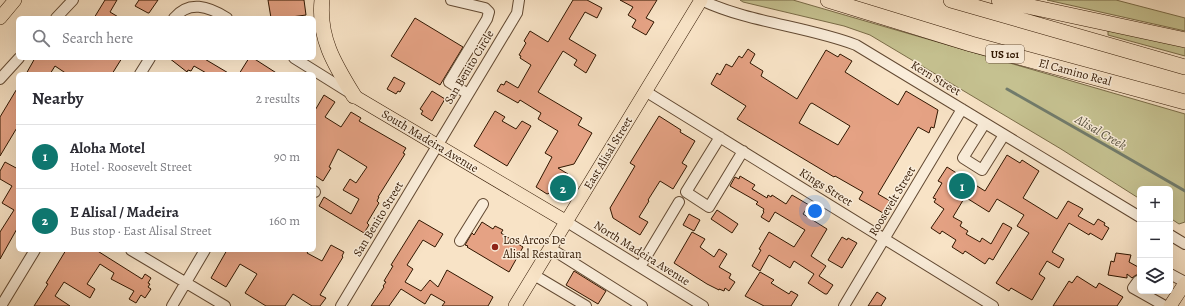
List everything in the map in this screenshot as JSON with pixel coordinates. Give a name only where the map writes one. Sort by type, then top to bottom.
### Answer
[{"type":"highway","points":[[322,0],[321,13],[324,38],[336,66],[354,96]]},
{"type":"highway","name":"El Camino Real","points":[[828,0],[971,44],[1185,102]]},
{"type":"highway","points":[[951,0],[1185,67]]},
{"type":"highway","points":[[999,0],[1185,40]]},
{"type":"main road","points":[[0,18],[15,0]]},
{"type":"main road","name":"East Alisal Street","points":[[515,306],[701,0]]},
{"type":"main road","name":"South Madeira Avenue","points":[[354,96],[567,222]]},
{"type":"main road","points":[[1170,306],[1185,283]]},
{"type":"street","points":[[58,16],[72,0]]},
{"type":"street","points":[[451,0],[485,8],[489,12],[487,18],[449,82],[468,94]]},
{"type":"street","name":"San Benito Circle","points":[[437,145],[517,13],[519,0]]},
{"type":"street","name":"Kern Street","points":[[701,0],[722,10],[836,38],[856,45],[1137,216]]},
{"type":"street","points":[[175,16],[186,5],[198,3],[203,4],[224,16]]},
{"type":"street","points":[[0,79],[17,60]]},
{"type":"street","points":[[141,72],[149,60]]},
{"type":"street","name":"South Madeira Avenue","points":[[296,60],[311,72]]},
{"type":"street","name":"South Madeira Avenue","points":[[316,75],[354,96]]},
{"type":"street","name":"Kings Street","points":[[645,91],[884,238],[991,306]]},
{"type":"street","name":"Roosevelt Street","points":[[844,306],[962,109]]},
{"type":"street","points":[[985,123],[964,158],[982,170],[1004,135]]},
{"type":"street","points":[[720,137],[686,192],[709,207],[743,151]]},
{"type":"street","name":"San Benito Street","points":[[340,306],[437,145]]},
{"type":"street","points":[[640,267],[679,202]]},
{"type":"street","points":[[460,241],[483,204]]},
{"type":"street","name":"North Madeira Avenue","points":[[567,222],[703,306]]},
{"type":"street","points":[[1173,238],[1185,244]]},
{"type":"street","points":[[550,248],[642,306]]},
{"type":"street","points":[[1,306],[34,252]]},
{"type":"street","points":[[135,252],[225,306]]},
{"type":"street","points":[[172,306],[204,252]]},
{"type":"street","points":[[534,275],[586,306]]},
{"type":"street","points":[[1173,276],[1185,283]]},
{"type":"street","points":[[1137,282],[1133,288],[1137,290]]},
{"type":"street","points":[[1144,294],[1165,306]]},
{"type":"shaded area","points":[[740,0],[793,0],[1185,114],[1185,222],[1179,224],[1173,220],[1173,186],[1137,186],[1137,197],[1061,149],[870,35],[844,26],[743,2]]},
{"type":"shaded area","points":[[1047,0],[1116,0],[1185,18],[1185,31]]},
{"type":"shaded area","points":[[1108,29],[1185,45],[1185,56],[1108,35]]},
{"type":"building","points":[[105,0],[117,0],[110,12],[117,16],[95,16]]},
{"type":"building","points":[[139,0],[158,0],[148,13],[135,6]]},
{"type":"building","points":[[268,0],[304,0],[306,15],[271,16]]},
{"type":"building","points":[[573,0],[587,0],[602,8],[597,18],[585,12],[569,39],[596,55],[586,73],[574,65],[577,60],[563,51],[538,92],[582,118],[578,125],[592,133],[574,164],[558,168],[568,174],[557,191],[547,194],[536,187],[552,157],[545,153],[558,131],[538,119],[541,113],[520,100],[518,103],[497,91],[501,84],[504,85],[506,81],[518,88],[531,65],[520,58],[521,56],[519,55],[526,43],[524,41],[530,31],[548,42]]},
{"type":"building","points":[[620,0],[657,0],[646,18],[654,22],[646,35],[632,27],[636,20],[628,15],[633,7]]},
{"type":"building","points":[[415,18],[463,47],[440,85],[391,56]]},
{"type":"building","points":[[748,49],[755,54],[750,63],[763,71],[761,76],[797,99],[826,50],[838,57],[840,54],[852,61],[845,72],[898,105],[906,91],[938,110],[934,128],[931,127],[929,133],[918,127],[878,194],[890,201],[883,213],[859,199],[863,192],[835,176],[834,177],[737,119],[746,106],[711,84],[717,73],[720,75],[726,64],[732,67],[739,56],[742,58]],"holes":[[[812,103],[850,126],[838,145],[799,123]]]},
{"type":"building","points":[[34,60],[121,60],[113,72],[64,72],[55,66],[51,72],[27,72]]},
{"type":"building","points":[[172,60],[206,60],[227,72],[204,72],[194,66],[191,71],[188,70],[187,72]]},
{"type":"building","points":[[248,60],[256,60],[275,72],[240,72]]},
{"type":"building","points":[[394,77],[405,83],[400,92],[398,91],[396,94],[387,89]]},
{"type":"building","points":[[16,90],[16,129],[0,156],[0,117]]},
{"type":"building","points":[[432,91],[445,99],[432,121],[421,114],[423,111],[420,109]]},
{"type":"building","points":[[324,95],[335,102],[325,117],[341,127],[351,112],[361,118],[359,121],[406,148],[403,153],[405,154],[378,197],[377,201],[379,203],[367,223],[369,225],[364,233],[319,206],[324,197],[351,214],[359,199],[343,190],[350,179],[356,183],[367,167],[338,149],[329,167],[331,168],[323,181],[316,176],[316,109]]},
{"type":"building","points":[[495,111],[505,117],[502,121],[516,129],[522,121],[531,126],[507,166],[474,146]]},
{"type":"building","points":[[659,116],[695,141],[682,163],[687,166],[673,189],[660,181],[648,200],[649,201],[639,217],[648,222],[640,235],[613,218],[610,208],[635,166],[630,163]]},
{"type":"building","points":[[1007,155],[1020,163],[1022,160],[1039,171],[1023,198],[1057,219],[1068,201],[1083,209],[1078,216],[1094,225],[1098,219],[1105,223],[1104,225],[1109,228],[1102,240],[1090,233],[1089,235],[1069,223],[1052,252],[1064,259],[1059,268],[1047,261],[1039,274],[1045,278],[1032,300],[1011,288],[1009,291],[996,283],[1029,233],[1017,226],[1024,215],[997,199],[989,212],[965,197],[953,217],[962,222],[960,226],[968,231],[966,234],[980,242],[982,238],[991,244],[1003,223],[1012,228],[993,260],[989,258],[985,264],[965,251],[963,254],[952,247],[956,240],[942,231],[940,234],[931,228],[944,209],[934,202],[936,199],[933,198],[942,183],[938,181],[947,167],[985,191]]},
{"type":"building","points":[[5,162],[16,168],[16,231],[0,259],[0,232],[14,210],[2,203],[12,186],[0,179],[0,171]]},
{"type":"building","points":[[740,176],[755,185],[752,189],[767,198],[768,195],[771,197],[772,195],[786,204],[792,195],[809,205],[803,214],[827,229],[811,256],[826,266],[819,276],[833,285],[827,294],[808,283],[814,274],[794,261],[790,268],[769,255],[760,271],[752,266],[761,250],[759,249],[769,232],[794,247],[805,230],[775,212],[769,222],[761,217],[764,209],[756,204],[758,202],[730,186],[735,177],[739,179]]},
{"type":"building","points":[[717,210],[738,224],[732,233],[711,219]]},
{"type":"building","points":[[689,214],[700,220],[694,231],[683,225]]},
{"type":"building","points":[[419,220],[443,234],[435,247],[423,240],[407,265],[413,269],[405,282],[421,291],[430,280],[438,287],[447,270],[493,297],[488,306],[442,306],[445,302],[431,294],[425,304],[401,289],[389,306],[371,306],[384,287],[383,286],[386,282],[384,281],[393,266],[391,265]]},
{"type":"building","name":"Los Arcos De Alisal Restauran","points":[[482,222],[493,229],[495,226],[503,230],[501,233],[523,247],[509,272],[465,245],[472,233],[474,235]]},
{"type":"building","points":[[692,232],[705,239],[700,247],[714,257],[719,249],[727,254],[719,267],[731,274],[729,278],[735,282],[729,291],[725,288],[724,291],[719,290],[707,284],[674,263]]},
{"type":"building","points":[[842,237],[847,240],[848,238],[857,243],[842,268],[828,260]]},
{"type":"building","points":[[331,245],[344,252],[343,257],[320,295],[326,298],[320,306],[312,306],[293,294],[285,306],[266,306],[245,293],[257,274],[240,264],[226,287],[211,278],[226,252],[308,252],[307,253],[322,261]]},
{"type":"building","points":[[65,252],[99,252],[142,279],[145,274],[151,278],[148,283],[150,284],[148,287],[151,289],[145,298],[141,295],[136,303],[129,299],[134,291],[111,279],[114,273],[100,264],[87,284],[95,289],[90,298],[64,282],[55,296],[70,306],[34,306],[48,284],[46,283]]},
{"type":"building","points":[[1116,253],[1131,255],[1129,262],[1137,266],[1137,275],[1132,278],[1127,274],[1127,278],[1108,275],[1111,261],[1114,262]]},
{"type":"building","points":[[574,271],[606,291],[598,304],[566,285]]},
{"type":"building","points":[[760,272],[774,280],[771,283],[789,294],[791,291],[798,295],[791,306],[764,306],[745,296]]},
{"type":"building","points":[[1077,276],[1096,288],[1099,283],[1123,297],[1117,306],[1053,306],[1069,281],[1072,283]]},
{"type":"building","points":[[877,292],[886,298],[881,306],[868,306]]},
{"type":"waterway","name":"Alisal Creek","points":[[1007,89],[1185,191]]},
{"type":"place","name":"Aloha Motel","points":[[962,186]]},
{"type":"place","name":"E Alisal / Madeira","points":[[563,188]]},
{"type":"place","name":"Los Arcos De Alisal Restauran","points":[[495,247]]}]
